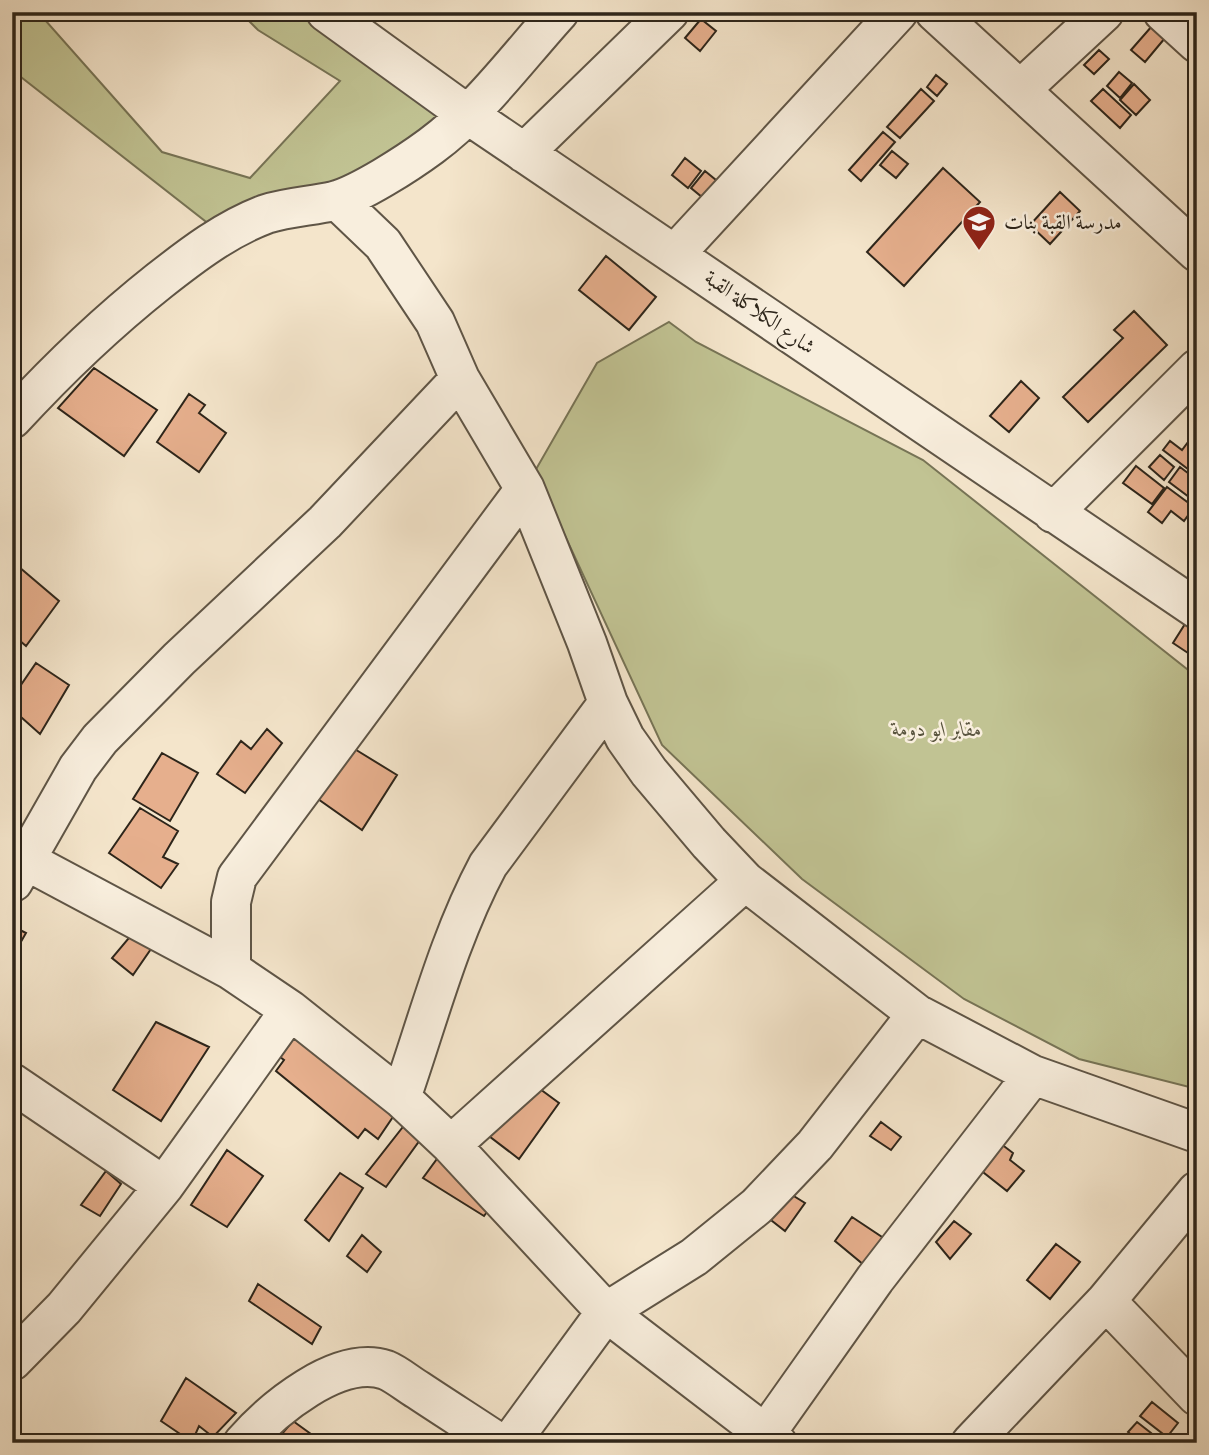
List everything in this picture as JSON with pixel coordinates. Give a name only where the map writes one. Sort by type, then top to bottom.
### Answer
[{"type":"street","name":"شارع الكلاكلة القبة","points":[[326,12],[467,114],[1053,513],[1194,602]]},
{"type":"street","points":[[12,419],[62,365],[100,330],[186,259],[223,235],[268,214],[337,200],[391,173],[432,146],[467,114],[559,12]]},
{"type":"street","points":[[524,153],[669,12]]},
{"type":"street","points":[[675,254],[898,12]]},
{"type":"street","points":[[935,12],[1197,252]]},
{"type":"street","points":[[1020,90],[1104,12]]},
{"type":"street","points":[[1163,12],[1197,43]]},
{"type":"street","points":[[337,200],[383,244],[435,322],[460,379],[525,489],[587,643],[608,703],[625,738],[649,772],[709,843],[745,881],[918,1014],[1033,1075],[1197,1133]]},
{"type":"street","points":[[1053,513],[1197,369]]},
{"type":"street","points":[[460,379],[325,522],[179,659],[100,739],[78,768],[17,865],[231,970],[290,1010],[401,1098],[451,1144],[606,1312],[767,1439],[875,1279],[1033,1075]]},
{"type":"street","points":[[231,970],[231,902],[237,877],[525,489]]},
{"type":"street","points":[[401,1098],[456,933],[473,893],[488,865],[608,703]]},
{"type":"street","points":[[451,1144],[745,881]]},
{"type":"street","points":[[12,1361],[64,1308],[164,1186],[290,1010]]},
{"type":"street","points":[[510,1443],[606,1312],[694,1257],[757,1206],[816,1144],[918,1014]]},
{"type":"street","points":[[12,1083],[164,1186]]},
{"type":"street","points":[[971,1443],[1106,1301],[1197,1191]]},
{"type":"street","points":[[1106,1301],[1197,1396]]},
{"type":"street","points":[[243,1443],[302,1391],[341,1372],[360,1368],[386,1370],[499,1443]]},
{"type":"green space","points":[[12,12],[38,12],[162,152],[250,178],[340,81],[258,30],[240,12],[300,12],[455,125],[223,235],[12,70]]},
{"type":"green space","name":"مقابر ابو دومة","points":[[669,322],[696,342],[923,460],[1197,677],[1197,1089],[1079,1059],[964,999],[802,879],[662,745],[535,471],[597,363]]},
{"type":"building","points":[[701,19],[716,31],[700,51],[685,38]]},
{"type":"building","points":[[1152,26],[1165,38],[1145,62],[1131,50]]},
{"type":"building","points":[[1099,50],[1109,59],[1094,74],[1084,65]]},
{"type":"building","points":[[1119,72],[1132,83],[1120,98],[1107,86]]},
{"type":"building","points":[[936,75],[947,84],[937,96],[927,87]]},
{"type":"building","points":[[1134,84],[1150,100],[1136,115],[1120,100]]},
{"type":"building","points":[[921,89],[934,101],[900,138],[887,127]]},
{"type":"building","points":[[1103,89],[1131,115],[1120,128],[1091,101]]},
{"type":"building","points":[[883,132],[895,142],[861,181],[849,170]]},
{"type":"building","points":[[892,151],[908,164],[896,178],[880,165]]},
{"type":"building","points":[[685,158],[701,171],[688,188],[672,175]]},
{"type":"building","points":[[943,168],[980,202],[904,286],[867,252]]},
{"type":"building","points":[[705,171],[722,185],[708,202],[691,188]]},
{"type":"building","points":[[1060,192],[1080,211],[1050,244],[1030,225]]},
{"type":"building","points":[[606,256],[656,297],[629,330],[579,290]]},
{"type":"building","points":[[1134,311],[1167,345],[1088,422],[1063,397],[1123,338],[1114,330]]},
{"type":"building","points":[[94,368],[157,410],[124,456],[58,408]]},
{"type":"building","points":[[1021,381],[1039,398],[1009,432],[990,416]]},
{"type":"building","points":[[189,394],[205,405],[199,413],[226,433],[199,472],[157,442]]},
{"type":"building","points":[[1191,438],[1197,442],[1197,476],[1163,450],[1170,441],[1182,450]]},
{"type":"building","points":[[1160,455],[1174,467],[1164,480],[1149,467]]},
{"type":"building","points":[[1136,466],[1164,488],[1152,504],[1123,483]]},
{"type":"building","points":[[1180,467],[1197,480],[1197,503],[1169,482]]},
{"type":"building","points":[[1167,487],[1194,507],[1184,521],[1171,511],[1162,523],[1148,512]]},
{"type":"building","points":[[12,561],[59,601],[26,646],[12,634]]},
{"type":"building","points":[[1185,624],[1197,632],[1197,659],[1173,643]]},
{"type":"building","points":[[36,663],[69,685],[40,734],[12,709],[12,698]]},
{"type":"building","points":[[267,729],[282,743],[245,793],[217,774],[241,741],[251,749]]},
{"type":"building","points":[[353,748],[397,775],[362,830],[318,799]]},
{"type":"building","points":[[162,753],[198,773],[170,821],[133,799]]},
{"type":"building","points":[[140,808],[178,831],[163,857],[178,864],[161,888],[109,853]]},
{"type":"building","points":[[12,926],[26,933],[14,954],[12,953]]},
{"type":"building","points":[[133,933],[153,946],[133,975],[112,958]]},
{"type":"building","points":[[156,1022],[209,1047],[161,1121],[113,1090]]},
{"type":"building","points":[[292,1022],[401,1105],[378,1139],[365,1129],[358,1138],[276,1071],[284,1060],[272,1051]]},
{"type":"building","points":[[525,1078],[559,1103],[519,1159],[485,1133]]},
{"type":"building","points":[[881,1122],[901,1137],[891,1150],[870,1136]]},
{"type":"building","points":[[406,1123],[425,1133],[386,1187],[366,1174]]},
{"type":"building","points":[[992,1137],[1013,1153],[1010,1160],[1024,1171],[1007,1191],[974,1165]]},
{"type":"building","points":[[445,1148],[503,1190],[484,1216],[423,1178]]},
{"type":"building","points":[[227,1150],[263,1176],[227,1227],[191,1205]]},
{"type":"building","points":[[106,1171],[121,1184],[100,1216],[81,1205]]},
{"type":"building","points":[[340,1173],[363,1188],[329,1241],[305,1220]]},
{"type":"building","points":[[784,1190],[805,1203],[785,1231],[767,1217]]},
{"type":"building","points":[[852,1217],[885,1239],[864,1265],[835,1241]]},
{"type":"building","points":[[954,1221],[971,1234],[950,1259],[936,1242]]},
{"type":"building","points":[[362,1235],[381,1252],[367,1272],[347,1256]]},
{"type":"building","points":[[1056,1244],[1080,1262],[1050,1299],[1027,1280]]},
{"type":"building","points":[[258,1284],[321,1327],[312,1344],[249,1301]]},
{"type":"building","points":[[186,1378],[236,1413],[213,1437],[199,1426],[192,1442],[161,1421]]},
{"type":"building","points":[[1152,1402],[1178,1423],[1167,1437],[1140,1416]]},
{"type":"building","points":[[293,1421],[315,1437],[310,1443],[274,1443]]},
{"type":"building","points":[[1137,1422],[1151,1433],[1144,1443],[1140,1443],[1128,1432]]},
{"type":"place","name":"مدرسة القبة بنات","points":[[979,252]]}]
